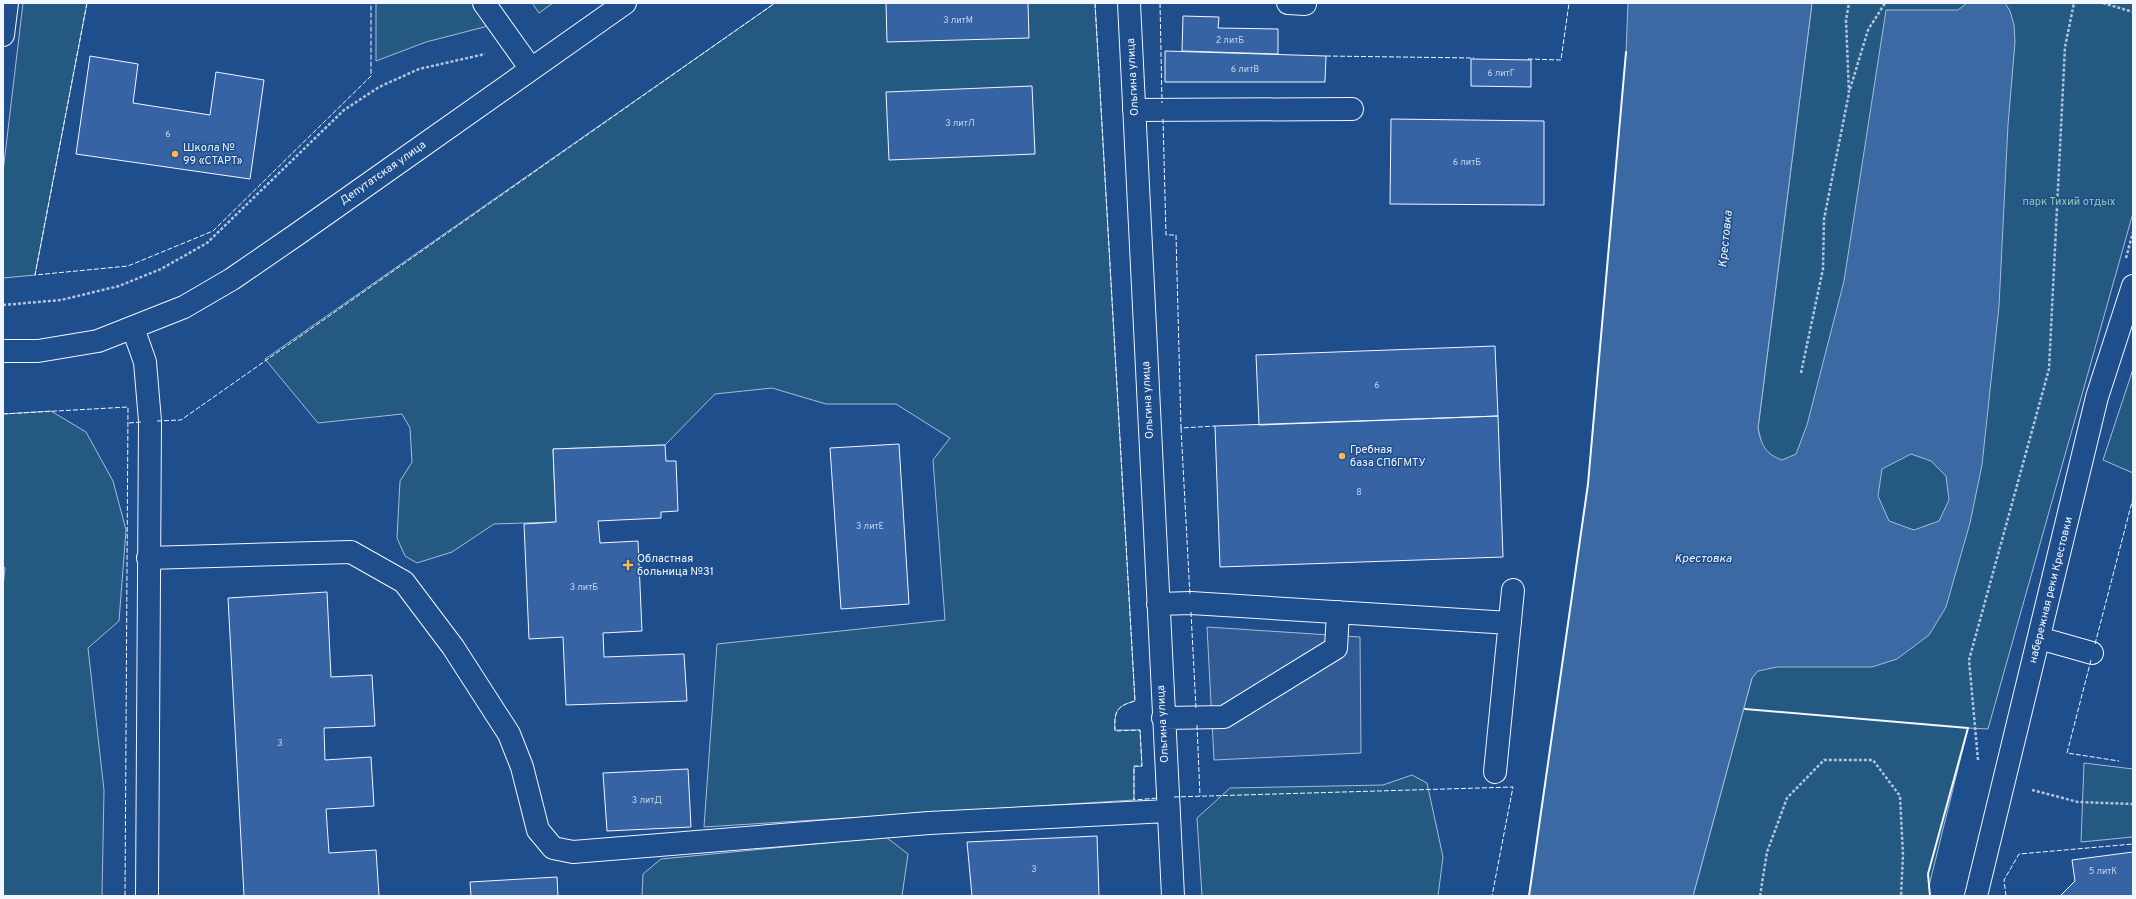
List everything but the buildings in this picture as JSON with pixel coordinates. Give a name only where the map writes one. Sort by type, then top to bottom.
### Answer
[{"type":"street","points":[[3,35],[7,3]]},
{"type":"street","points":[[484,3],[531,69]]},
{"type":"street","name":"Депутатская улица","points":[[3,351],[38,351],[98,341],[184,307],[232,279],[625,3]]},
{"type":"street","name":"Ольгина улица","points":[[1129,3],[1172,896]]},
{"type":"street","points":[[1134,110],[1352,109]]},
{"type":"street","name":"набережная реки Крестовки","points":[[1976,896],[2097,397],[2133,286]]},
{"type":"street","points":[[133,328],[145,362],[149,399],[147,896]]},
{"type":"street","points":[[148,558],[351,552],[404,582],[453,647],[509,734],[522,767],[538,830],[553,848],[573,852],[1167,804]]},
{"type":"street","points":[[1495,772],[1513,590]]},
{"type":"street","points":[[1158,604],[1191,603],[1510,623]]},
{"type":"street","points":[[1163,718],[1224,717],[1336,648],[1338,612]]},
{"type":"street","points":[[2039,638],[2092,653]]},
{"type":"path","points":[[1849,3],[1846,20],[1849,93]]},
{"type":"path","points":[[1801,373],[1823,270],[1824,219],[1849,93],[1868,30],[1885,3]]},
{"type":"path","points":[[1979,767],[1969,660],[2049,369],[2065,47],[2074,3]]},
{"type":"path","points":[[2104,3],[2133,12]]},
{"type":"path","points":[[3,305],[61,300],[119,286],[161,269],[207,243],[344,110],[379,87],[419,70],[515,47]]},
{"type":"path","points":[[1760,896],[1767,852],[1787,798],[1824,760],[1873,760],[1900,796],[1903,855],[1901,896]]},
{"type":"path","points":[[2024,788],[2078,802],[2133,804]]},
{"type":"green space","points":[[23,3],[87,3],[35,275],[3,278],[3,172]]},
{"type":"green space","points":[[376,3],[478,3],[492,25],[426,42],[376,61]]},
{"type":"green space","points":[[532,3],[553,3],[539,13]]},
{"type":"green space","points":[[775,3],[1095,3],[1135,701],[1120,707],[1115,718],[1115,730],[1140,730],[1142,766],[1134,767],[1134,800],[704,827],[717,644],[945,620],[933,460],[950,438],[896,404],[826,404],[772,388],[715,394],[665,445],[553,449],[556,522],[494,524],[452,552],[417,563],[405,556],[397,538],[400,481],[412,462],[410,428],[402,414],[318,423],[265,359]]},
{"type":"green space","name":"парк Тихий отдых","points":[[1812,3],[2133,3],[2133,213],[1988,729],[1968,728],[1929,886],[1930,896],[1693,896],[1752,678],[1758,670],[1773,457],[1762,446],[1758,428]]},
{"type":"green space","points":[[2133,369],[2133,473],[2103,460]]},
{"type":"green space","points":[[51,411],[86,432],[113,481],[126,530],[119,621],[88,648],[104,790],[102,896],[3,896],[3,587],[5,568],[3,566],[3,414]]},
{"type":"green space","points":[[2084,763],[2133,769],[2133,837],[2081,842]]},
{"type":"green space","points":[[1412,775],[1427,783],[1443,857],[1438,896],[1202,896],[1197,818],[1230,788],[1383,785]]},
{"type":"green space","points":[[886,837],[908,854],[902,896],[642,896],[643,874],[661,859]]},
{"type":"shaded area","points":[[1207,627],[1360,637],[1361,753],[1214,760]]},
{"type":"water","name":"Крестовка","points":[[1628,3],[1812,3],[1758,428],[1762,444],[1765,448],[1776,458],[1782,460],[1796,454],[1807,425],[1844,281],[1886,10],[1958,10],[1967,3],[2005,3],[2010,11],[2014,25],[2015,42],[2008,125],[1999,306],[1982,465],[1970,523],[1946,607],[1929,635],[1897,659],[1872,667],[1777,667],[1758,671],[1752,678],[1693,896],[1529,896],[1588,484],[1626,53]],"holes":[[[1911,454],[1931,461],[1946,476],[1949,500],[1939,521],[1914,530],[1889,521],[1878,496],[1882,469]]]},
{"type":"fence","points":[[87,3],[35,275],[128,266],[213,231],[371,76],[371,3]]},
{"type":"fence","points":[[157,421],[181,420],[775,3]]},
{"type":"fence","points":[[1095,3],[1135,701],[1120,708],[1116,714],[1115,731],[1140,730],[1142,766],[1134,766],[1134,800],[1158,798]]},
{"type":"fence","points":[[1160,3],[1162,103]]},
{"type":"fence","points":[[1528,59],[1561,60],[1569,3]]},
{"type":"fence","points":[[1326,56],[1474,58]]},
{"type":"fence","points":[[1163,119],[1166,235],[1176,235],[1181,428],[1215,426]]},
{"type":"fence","points":[[3,414],[128,407],[125,896]]},
{"type":"fence","points":[[129,423],[141,422]]},
{"type":"fence","points":[[1181,428],[1190,596]]},
{"type":"fence","points":[[2095,644],[2133,498]]},
{"type":"fence","points":[[1191,612],[1196,709]]},
{"type":"fence","points":[[2091,660],[2067,753],[2119,761]]},
{"type":"fence","points":[[1197,725],[1200,796]]},
{"type":"fence","points":[[1174,797],[1513,787],[1492,896]]},
{"type":"fence","points":[[2006,896],[2004,880],[2019,854],[2133,844]]},
{"type":"wall","points":[[1529,896],[1588,484],[1626,52]]},
{"type":"wall","points":[[1745,709],[1968,728],[1928,874],[1930,896]]},
{"type":"place","name":"Школа № 99 «СТАРТ»","points":[[175,154]]},
{"type":"place","name":"Гребная база СПбГМТУ","points":[[1342,456]]},
{"type":"place","name":"Областная больница №31","points":[[628,565]]}]
